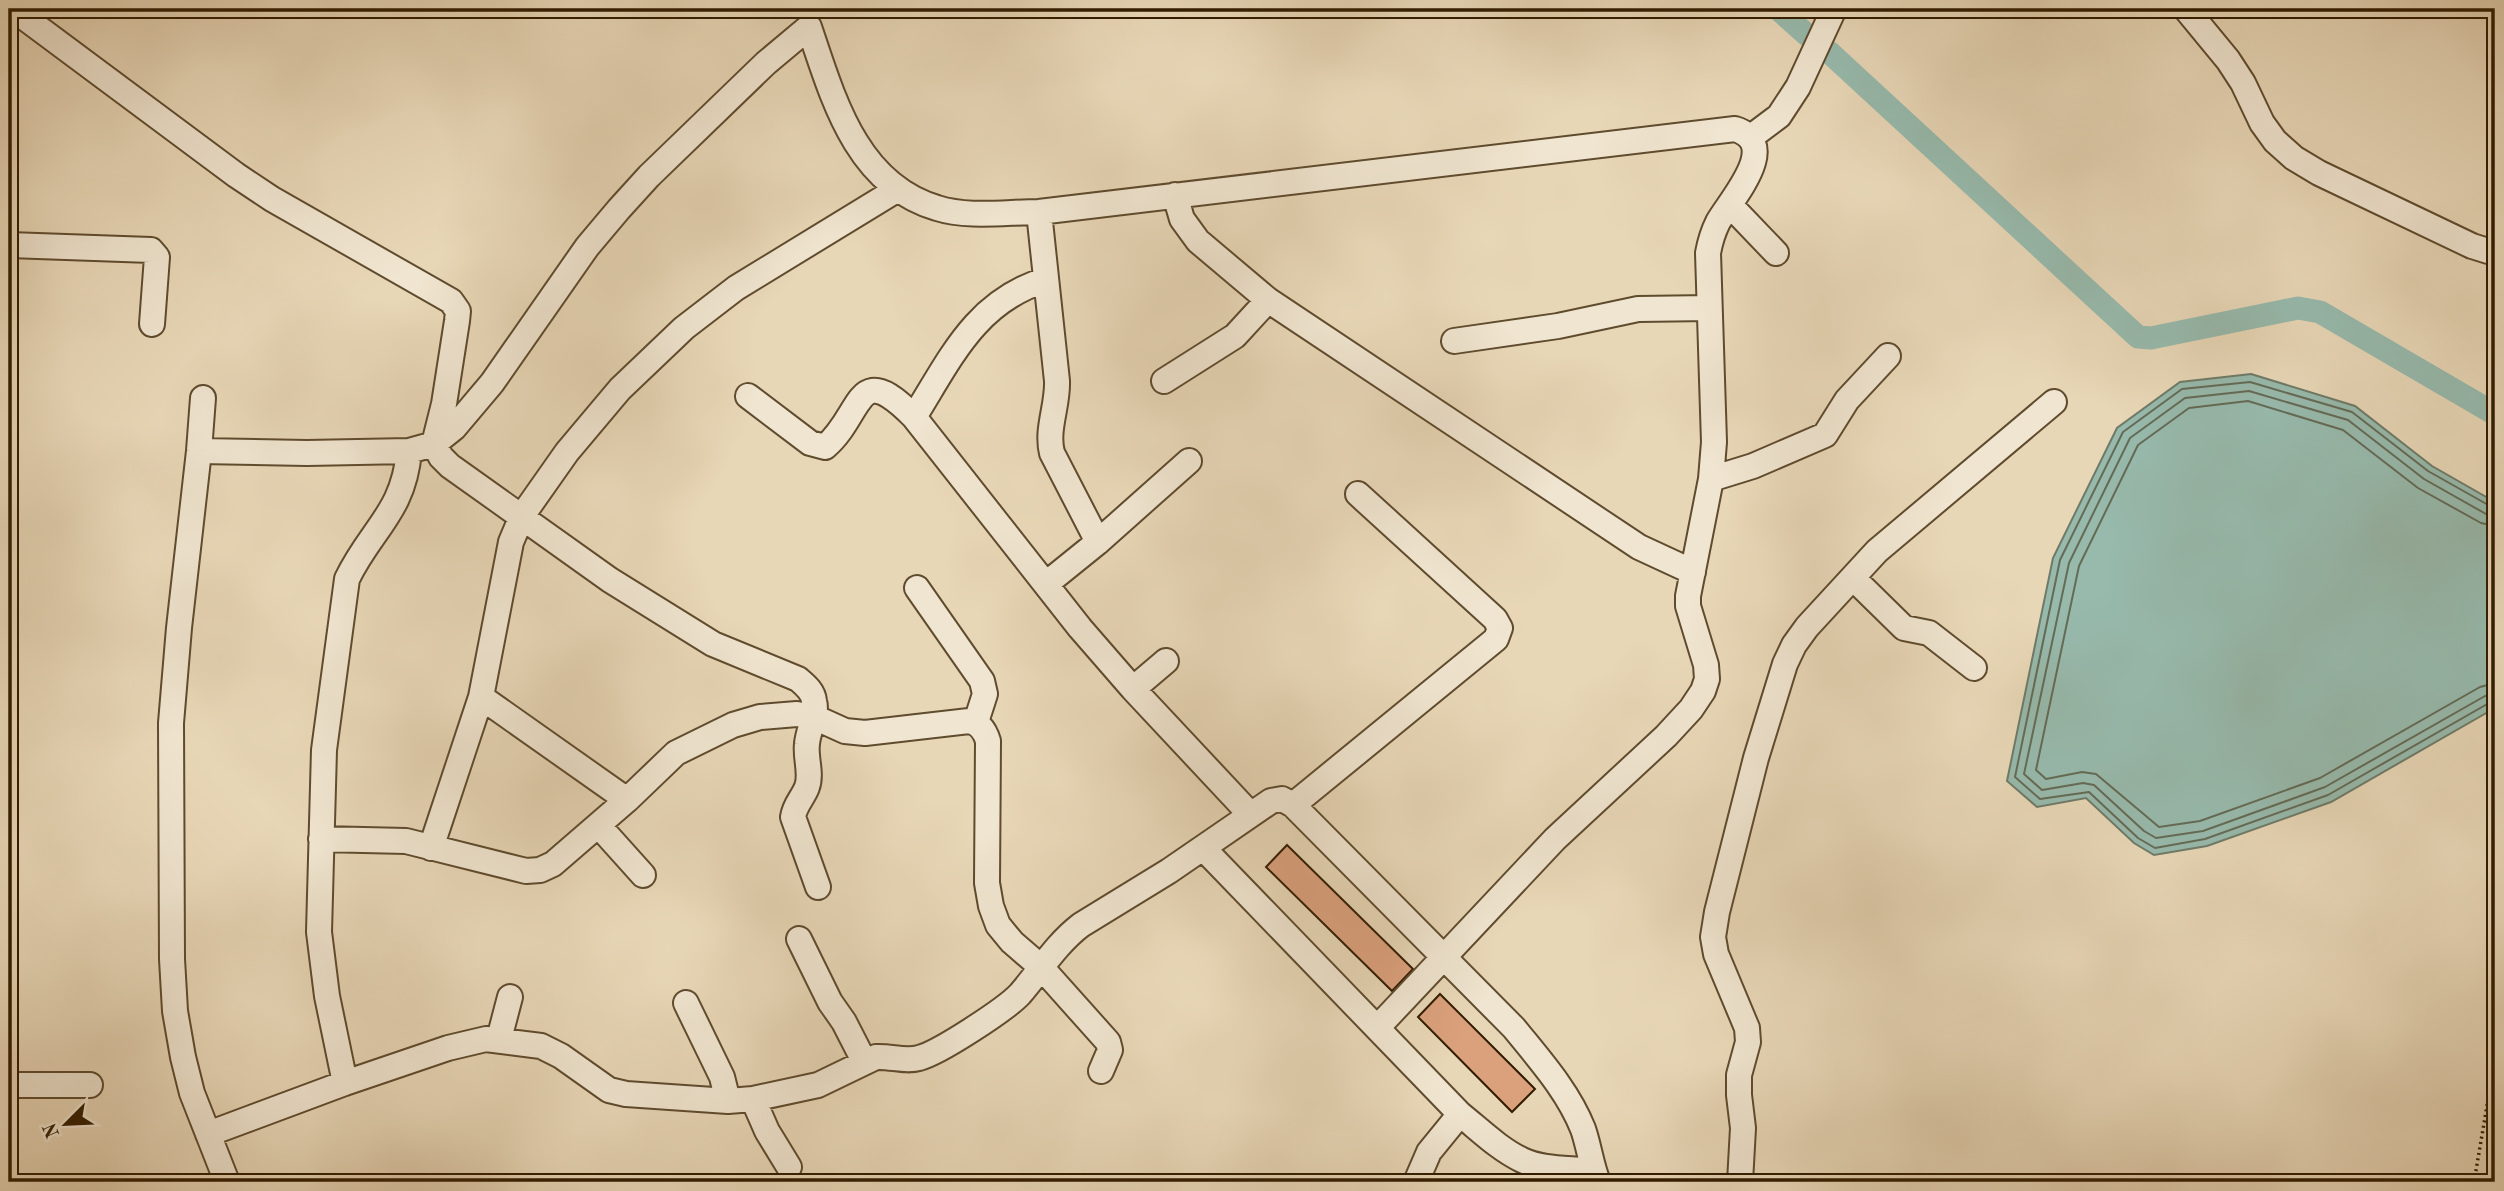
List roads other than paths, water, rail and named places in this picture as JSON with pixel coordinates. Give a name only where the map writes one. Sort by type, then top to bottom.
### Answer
[{"type":"street","points":[[13,9],[236,175],[272,199],[451,301],[458,311],[457,321],[444,404],[434,444],[450,466],[610,580],[713,644],[798,679],[809,689],[814,701],[814,717],[807,740],[809,778],[793,817],[818,887]]},
{"type":"street","points":[[1751,137],[1779,116],[1798,87],[1834,9]]},
{"type":"street","points":[[2186,9],[2228,60],[2243,83],[2262,123],[2275,141],[2294,158],[2319,173],[2472,247],[2495,250]]},
{"type":"street","points":[[200,451],[408,451],[434,444],[454,428],[492,383],[587,247],[619,209],[649,176],[766,63],[806,18],[835,105],[864,156],[898,189],[938,209],[975,213],[1039,212],[1735,129],[1751,137],[1756,155],[1712,234],[1708,253],[1714,397],[1711,478],[1688,606],[1706,665],[1707,679],[1697,700],[1667,736],[1555,839],[1378,1027]]},
{"type":"street","points":[[431,848],[481,697],[511,542],[522,516],[567,452],[620,389],[684,328],[736,288],[898,189]]},
{"type":"street","points":[[1175,195],[1182,219],[1198,241],[1268,300],[1639,547],[1693,572]]},
{"type":"street","points":[[1730,205],[1776,253]]},
{"type":"street","points":[[1039,212],[1058,397],[1049,439],[1052,453],[1098,542]]},
{"type":"street","points":[[9,245],[151,250],[157,257],[152,324]]},
{"type":"street","points":[[914,417],[976,322],[1006,296],[1045,280]]},
{"type":"street","points":[[1164,381],[1235,337],[1268,300]]},
{"type":"street","points":[[1454,341],[1558,326],[1638,309],[1709,309]]},
{"type":"street","points":[[1711,478],[1753,466],[1825,436],[1847,400],[1888,356]]},
{"type":"street","points":[[748,396],[810,443],[825,447],[834,440],[863,396],[871,391],[883,391],[900,403],[1133,689],[1250,814]]},
{"type":"street","points":[[203,398],[200,451],[178,628],[171,723],[172,945],[175,1011],[183,1057],[192,1093],[227,1182]]},
{"type":"street","points":[[1740,1182],[1743,1128],[1739,1085],[1748,1042],[1747,1028],[1716,954],[1713,937],[1756,758],[1785,664],[1794,645],[1807,628],[1877,551],[2054,402]]},
{"type":"street","points":[[345,1083],[319,932],[324,750],[347,579],[358,557],[386,520],[400,493],[407,472],[408,451]]},
{"type":"street","points":[[1046,584],[1189,461]]},
{"type":"street","points":[[1293,806],[1496,639],[1500,628],[1495,618],[1358,494]]},
{"type":"street","points":[[1853,578],[1904,628],[1929,633],[1974,668]]},
{"type":"street","points":[[917,588],[982,681],[985,694],[976,722]]},
{"type":"street","points":[[1133,689],[1166,661]]},
{"type":"street","points":[[481,697],[627,800]]},
{"type":"street","points":[[321,839],[396,840],[526,871],[541,870],[554,864],[599,826],[676,753],[733,725],[760,717],[797,714],[814,717],[845,731],[864,733],[976,722],[985,731],[988,741],[988,883],[991,906],[998,925],[1012,943],[1041,967],[1108,1042],[1110,1050],[1101,1071]]},
{"type":"street","points":[[208,1134],[469,1041],[499,1039],[541,1046],[561,1056],[594,1082],[609,1090],[626,1094],[728,1101],[753,1099],[818,1085],[864,1061],[887,1056],[907,1060],[933,1053],[1008,1005],[1068,935],[1081,925],[1203,849],[1250,814],[1282,799],[1293,806],[1514,1028],[1545,1066],[1574,1111],[1583,1129],[1595,1176],[1523,1160],[1501,1147],[1460,1114],[1203,849]]},
{"type":"street","points":[[599,826],[643,875]]},
{"type":"street","points":[[799,939],[830,1002],[844,1022],[864,1061]]},
{"type":"street","points":[[499,1039],[510,997]]},
{"type":"street","points":[[686,1003],[722,1077],[728,1101]]},
{"type":"street","points":[[9,1086],[90,1085]]},
{"type":"street","points":[[753,1099],[767,1131],[789,1167]]},
{"type":"street","points":[[1416,1182],[1429,1152],[1460,1114]]},
{"type":"water","points":[[2251,374],[2355,406],[2432,466],[2495,502],[2495,708],[2331,802],[2207,846],[2154,855],[2134,843],[2086,798],[2037,807],[2007,781],[2053,558],[2117,428],[2180,382]]},
{"type":"waterway","points":[[1778,9],[1807,35]]},
{"type":"waterway","points":[[1829,52],[2138,337],[2151,338],[2298,308],[2320,312],[2495,414]]}]
